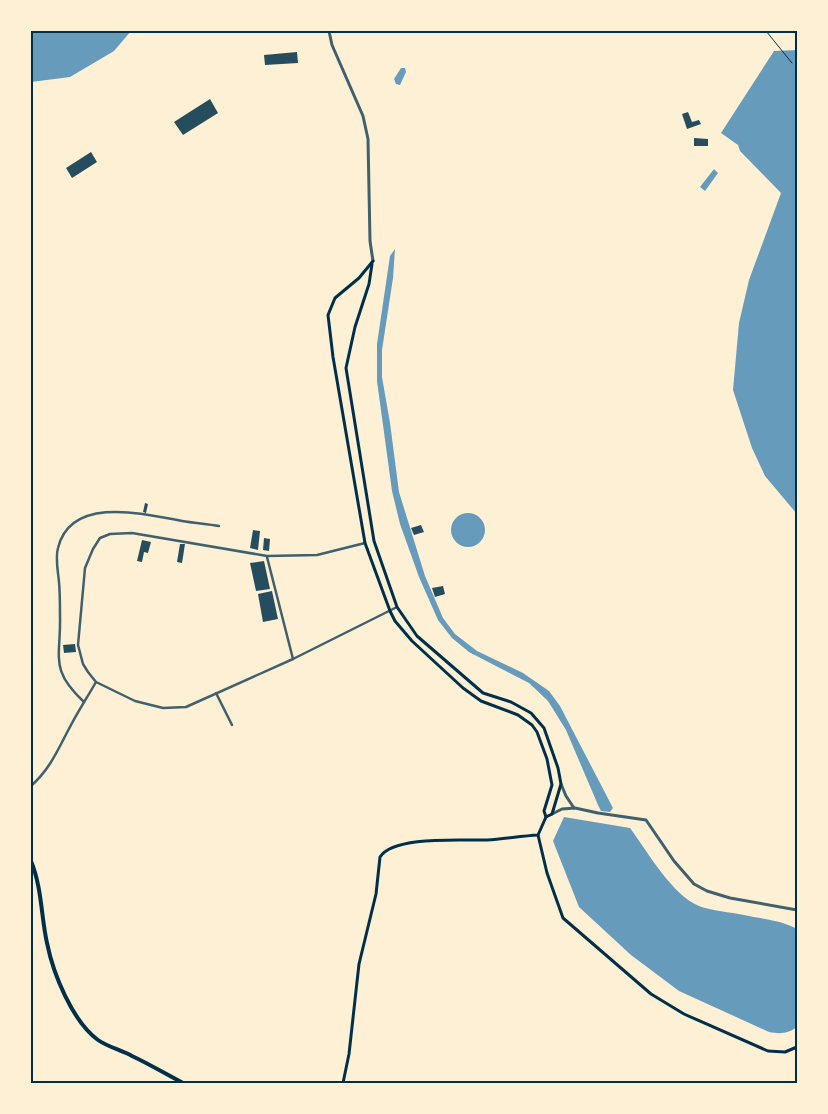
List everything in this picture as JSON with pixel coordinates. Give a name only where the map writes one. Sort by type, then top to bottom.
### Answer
[{"type":"main road","points":[[373,262],[369,284],[355,327],[346,368],[374,541],[397,607],[417,636],[461,676],[483,693],[511,702],[531,713],[544,728],[558,768],[561,784],[552,814],[546,817],[538,835],[547,873],[563,918],[651,994],[684,1014],[768,1051],[785,1052],[797,1047]]},
{"type":"main road","points":[[373,262],[359,278],[335,298],[328,315],[333,357],[365,544],[390,611],[395,621],[412,641],[456,682],[481,701],[518,715],[532,725],[540,738],[547,759],[552,785],[544,811],[546,817]]},
{"type":"main road","points":[[456,682],[461,676]]},
{"type":"main road","points":[[532,725],[537,720]]},
{"type":"main road","points":[[552,785],[561,784]]},
{"type":"main road","points":[[343,1083],[350,1045],[359,964],[376,894],[380,857],[383,852],[406,844],[432,841],[488,840],[538,835]]},
{"type":"main road","points":[[31,861],[40,888],[49,955],[56,976],[74,1011],[85,1027],[97,1039],[182,1083]]},
{"type":"street","points":[[329,31],[332,45],[363,116],[368,139],[370,241],[373,262]]},
{"type":"street","points":[[84,702],[63,677],[58,658],[60,619],[57,554],[65,531],[74,523],[91,515],[116,512],[138,513],[219,526]]},
{"type":"street","points":[[374,541],[317,555],[267,556],[132,533],[110,534],[100,538],[85,568],[78,645],[83,664],[96,682],[135,701],[163,708],[186,707],[292,660],[397,607]]},
{"type":"street","points":[[267,556],[292,660]]},
{"type":"street","points":[[31,786],[52,763],[96,682]]},
{"type":"street","points":[[216,693],[232,725]]},
{"type":"street","points":[[561,784],[566,796],[575,808]]},
{"type":"street","points":[[552,814],[562,809],[575,808],[613,816],[646,820],[674,861],[694,884],[707,891],[730,898],[797,910]]},
{"type":"path","points":[[766,31],[792,63]]},
{"type":"water","points":[[31,31],[131,31],[114,51],[70,77],[31,82]]},
{"type":"water","points":[[797,50],[797,514],[765,476],[752,448],[733,390],[739,323],[749,280],[781,193],[740,151],[738,145],[721,133],[774,51]]},
{"type":"water","points":[[401,68],[405,68],[406,72],[400,85],[396,84],[394,79]]},
{"type":"water","points":[[714,169],[718,173],[705,191],[700,187]]},
{"type":"water","points":[[395,249],[393,278],[382,350],[382,377],[399,492],[425,576],[443,618],[455,634],[477,651],[523,673],[549,691],[560,706],[613,808],[610,812],[601,811],[566,730],[548,701],[529,683],[469,652],[452,638],[438,620],[419,577],[400,524],[392,491],[377,381],[377,344],[390,256]]},
{"type":"water","points":[[468,513],[475,514],[480,518],[484,523],[484,537],[480,542],[475,546],[468,547],[461,546],[456,542],[452,537],[451,530],[452,523],[456,518],[461,514]]},
{"type":"water","points":[[564,817],[630,828],[670,883],[689,900],[699,906],[778,922],[797,929],[797,1027],[783,1033],[769,1032],[679,991],[631,955],[579,907],[553,841]]},
{"type":"building","points":[[297,52],[298,63],[265,65],[264,55]]},
{"type":"building","points":[[210,99],[218,113],[183,135],[174,122]]},
{"type":"building","points":[[688,112],[692,122],[699,120],[701,124],[687,129],[682,114]]},
{"type":"building","points":[[694,138],[708,139],[708,146],[694,146]]},
{"type":"building","points":[[91,152],[97,162],[72,178],[66,168]]},
{"type":"building","points":[[145,503],[148,504],[146,513],[143,512]]},
{"type":"building","points":[[421,525],[424,532],[414,535],[411,528]]},
{"type":"building","points":[[253,530],[260,531],[258,550],[250,548]]},
{"type":"building","points":[[264,538],[270,539],[269,551],[263,550]]},
{"type":"building","points":[[142,540],[151,542],[148,553],[144,552],[142,562],[137,561]]},
{"type":"building","points":[[180,544],[185,544],[182,563],[177,562]]},
{"type":"building","points":[[264,561],[270,589],[256,591],[250,563]]},
{"type":"building","points":[[443,586],[445,594],[435,597],[432,588]]},
{"type":"building","points":[[272,591],[278,619],[263,622],[258,594]]},
{"type":"building","points":[[75,644],[76,652],[64,653],[63,645]]}]
